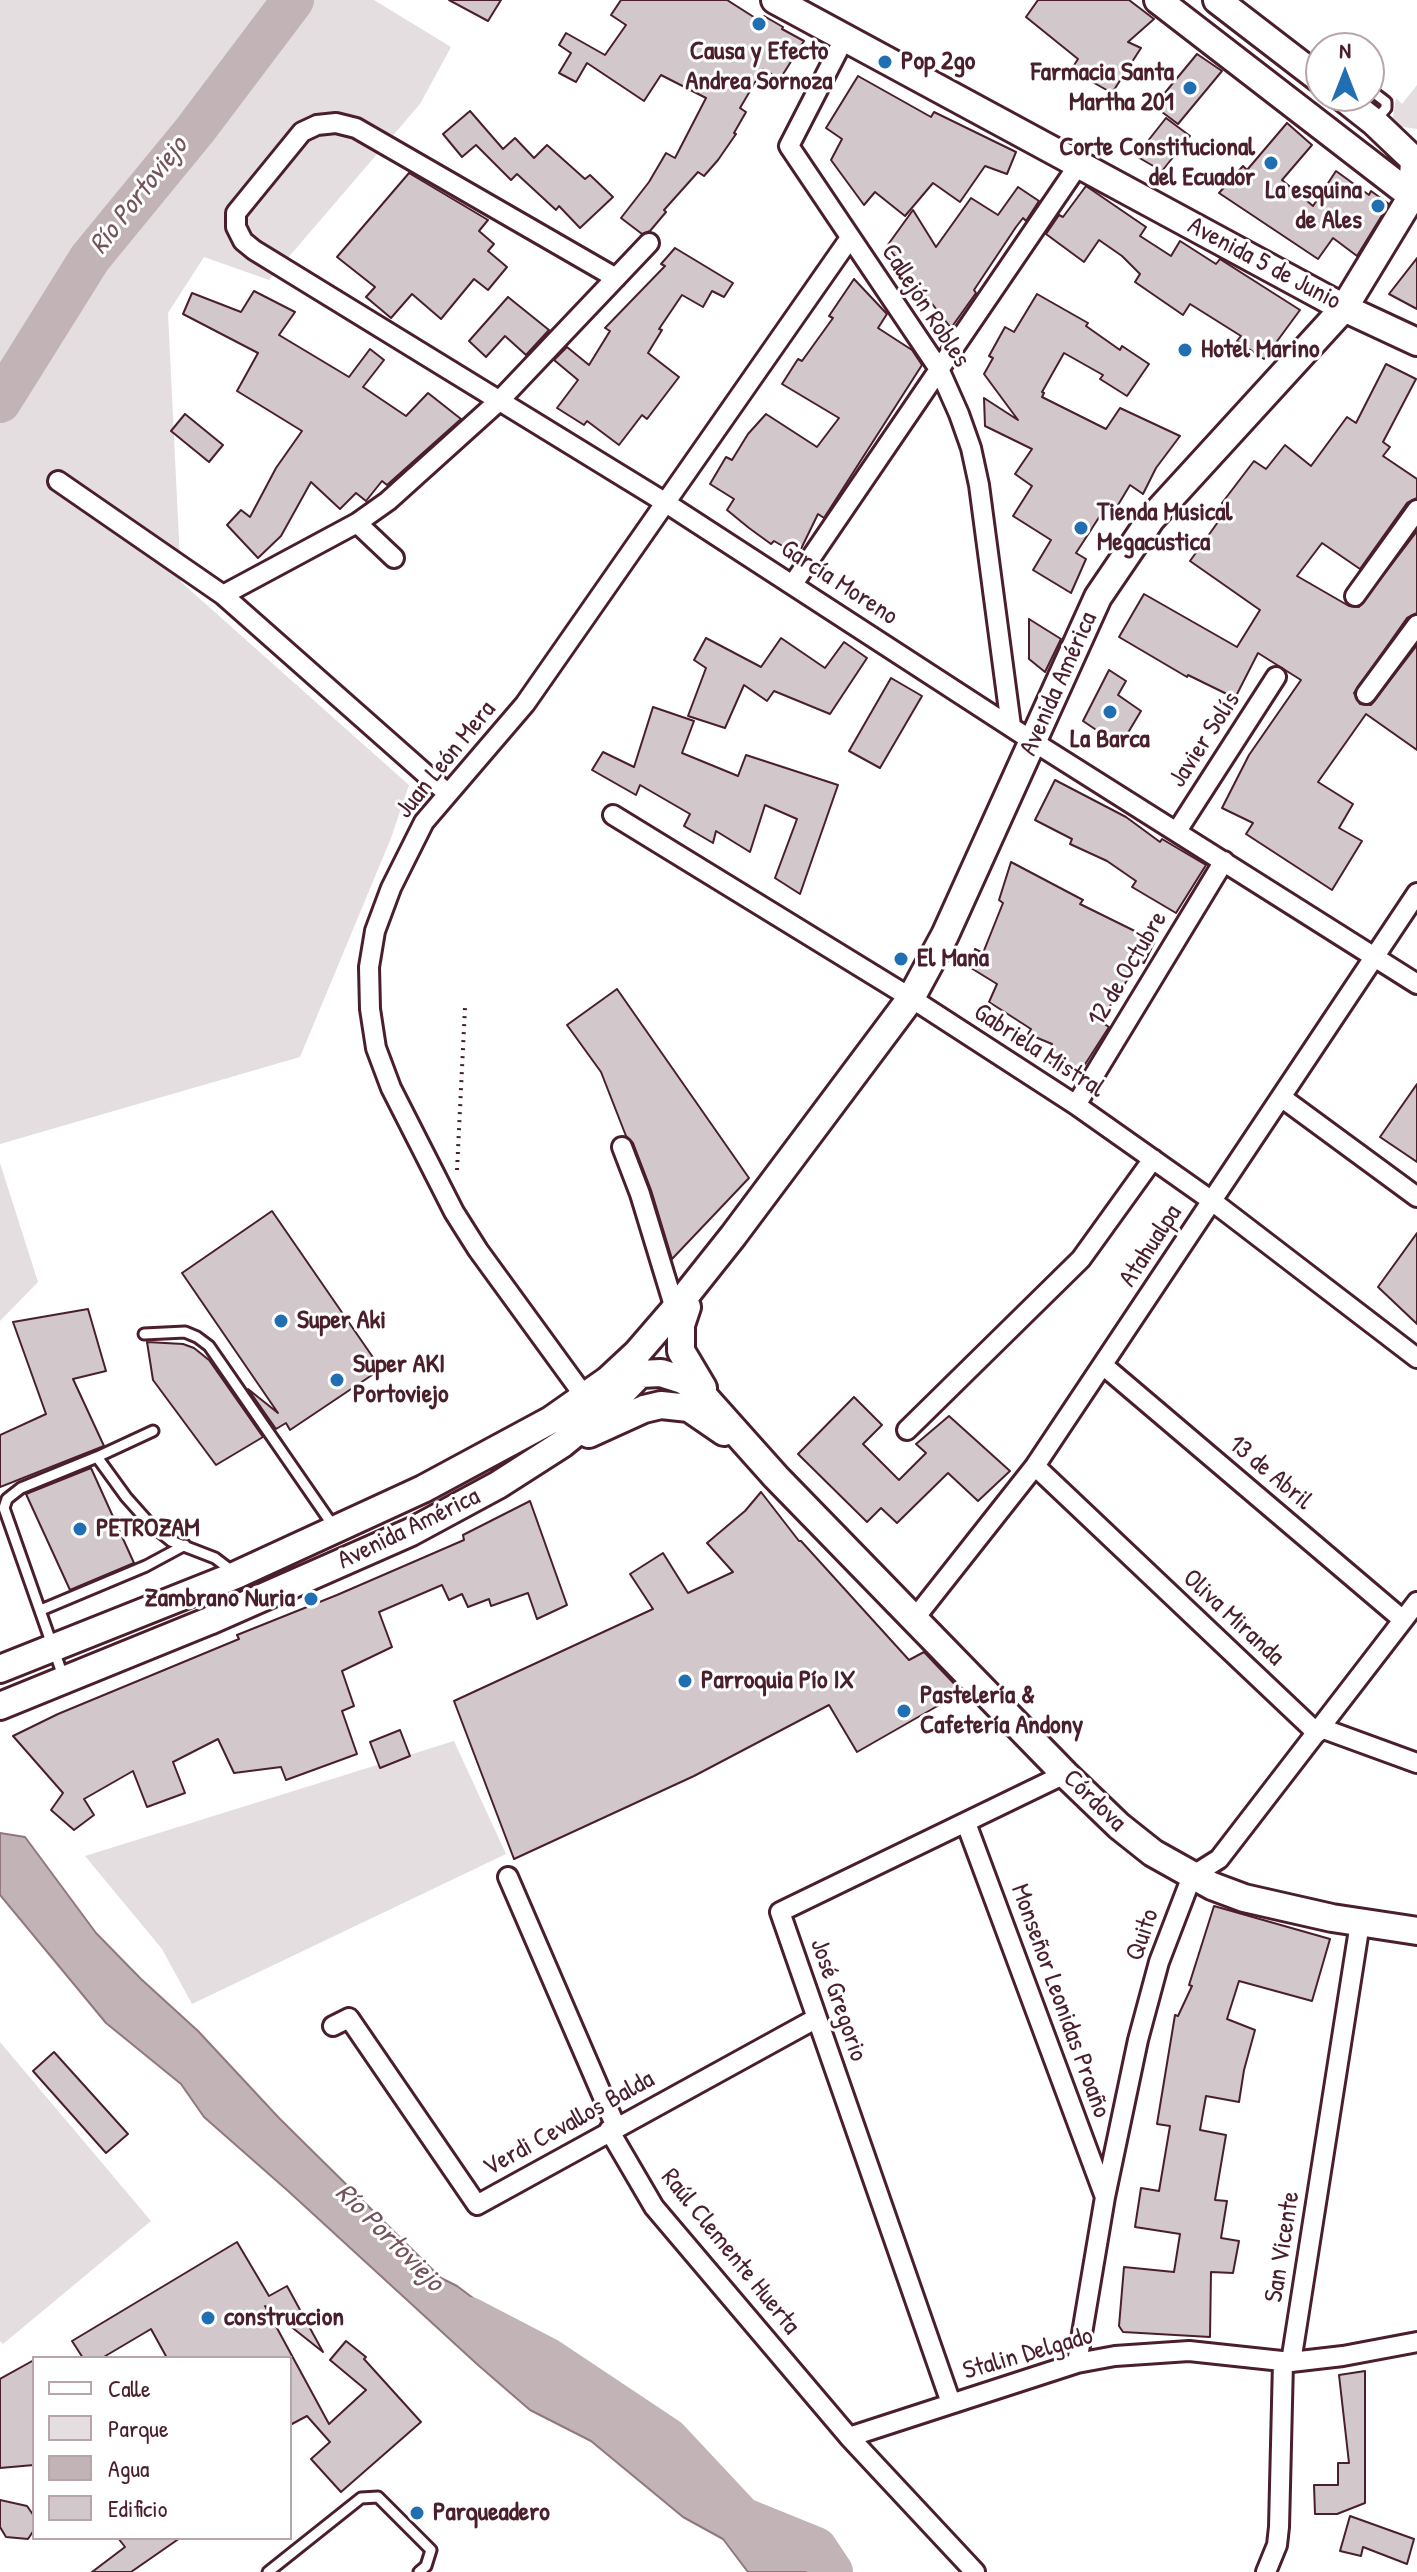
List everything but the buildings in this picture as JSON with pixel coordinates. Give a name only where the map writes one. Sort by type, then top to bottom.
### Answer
[{"type":"street","name":"Avenida 5 de Junio","points":[[775,0],[1344,308],[1417,342]]},
{"type":"street","points":[[1158,0],[1415,198]]},
{"type":"street","points":[[1217,0],[1305,68]]},
{"type":"street","name":"Callejón Robles","points":[[845,37],[789,146],[939,369],[971,448],[979,485],[1011,726]]},
{"type":"street","points":[[1365,112],[1416,161]]},
{"type":"street","name":"García Moreno","points":[[616,278],[356,128],[336,123],[317,125],[302,132],[236,213],[236,227],[243,241],[254,250],[666,503],[1034,742],[1417,984]]},
{"type":"street","name":"Avenida América","points":[[0,1706],[209,1621],[411,1532],[533,1464],[588,1424],[640,1374],[681,1308],[911,998],[940,945],[1098,597],[1151,519],[1344,308],[1415,198],[1416,161]]},
{"type":"street","points":[[793,584],[1079,164]]},
{"type":"street","name":"Juan León Mera","points":[[585,1397],[454,1212],[391,1088],[376,1048],[368,988],[375,931],[391,888],[424,822],[525,704],[850,238]]},
{"type":"street","points":[[223,595],[357,523],[388,501],[500,400],[649,243]]},
{"type":"street","points":[[58,481],[223,595],[447,793]]},
{"type":"street","points":[[1355,596],[1417,510]]},
{"type":"street","points":[[357,523],[394,558]]},
{"type":"street","points":[[1366,694],[1417,625]]},
{"type":"street","name":"Javier Solís","points":[[1177,831],[1276,677]]},
{"type":"street","name":"Gabriela Mistral","points":[[613,815],[911,998],[1076,1105],[1212,1201],[1417,1358]]},
{"type":"street","name":"12 de Octubre","points":[[1076,1105],[1224,861]]},
{"type":"street","name":"Atahualpa","points":[[915,1618],[1035,1466],[1417,893]]},
{"type":"street","points":[[1281,1097],[1417,1197]]},
{"type":"street","points":[[622,1147],[681,1308],[680,1336],[684,1360],[730,1422]]},
{"type":"street","points":[[907,1430],[1081,1259],[1153,1159]]},
{"type":"street","name":"Avenida América","points":[[0,1669],[236,1575],[481,1460],[585,1397],[622,1366],[681,1308]]},
{"type":"street","name":"13 de Abril","points":[[1104,1366],[1403,1620]]},
{"type":"street","name":"Córdova","points":[[585,1397],[640,1374],[661,1373],[683,1380],[730,1422],[776,1477]]},
{"type":"street","name":"Córdova","points":[[533,1464],[644,1409],[661,1405],[689,1408],[718,1426],[776,1477],[1065,1774],[1135,1840],[1192,1876],[1275,1906],[1417,1931]]},
{"type":"street","name":"Oliva Miranda","points":[[1035,1466],[1319,1730],[1417,1763]]},
{"type":"street","points":[[1192,1876],[1219,1859],[1417,1602]]},
{"type":"street","name":"José Gregorio","points":[[951,2403],[780,1912],[1065,1774]]},
{"type":"street","name":"Monseñor Leonidas Proaño","points":[[966,1823],[1105,2197]]},
{"type":"street","name":"Quito","points":[[1077,2363],[1105,2197],[1145,2014],[1159,1962],[1192,1876]]},
{"type":"street","name":"Raúl Clemente Huerta","points":[[508,1877],[613,2129],[654,2207],[849,2437],[975,2572]]},
{"type":"street","name":"San Vicente","points":[[1266,2572],[1277,2545],[1279,2527],[1287,2362],[1360,1923]]},
{"type":"street","name":"Verdi Cevallos Balda","points":[[333,2026],[349,2018],[477,2205],[817,2018]]},
{"type":"street","name":"Stalin Delgado","points":[[849,2437],[1077,2363],[1154,2352],[1189,2351],[1287,2362],[1343,2356],[1417,2342]]},
{"type":"lane","points":[[144,1334],[185,1332],[209,1346],[336,1530]]},
{"type":"lane","points":[[64,1679],[4,1508],[7,1499],[21,1488],[153,1431]]},
{"type":"lane","points":[[97,1457],[150,1524],[171,1541],[215,1558],[236,1575]]},
{"type":"lane","points":[[41,1610],[146,1566],[185,1545]]},
{"type":"lane","points":[[268,2572],[361,2498],[378,2497],[431,2550],[426,2566],[419,2572]]},
{"type":"path","points":[[454,1212],[465,1008]]},
{"type":"green space","points":[[0,0],[374,0],[451,47],[420,104],[269,280],[204,257],[168,313],[181,582],[409,785],[391,838],[300,1057],[0,1144]]},
{"type":"green space","points":[[1417,85],[1417,129],[1397,126],[1392,122],[1396,98],[1402,104]]},
{"type":"green space","points":[[0,1163],[38,1282],[0,1321]]},
{"type":"green space","points":[[454,1741],[506,1854],[192,2004],[162,1949],[85,1856]]},
{"type":"green space","points":[[0,2042],[151,2221],[3,2344],[0,2341]]},
{"type":"water","points":[[0,1833],[25,1837],[96,1933],[198,2031],[279,2118],[441,2278],[477,2301],[537,2364],[595,2399],[610,2419],[662,2427],[688,2450],[769,2541],[796,2554],[820,2572],[748,2572],[723,2539],[683,2517],[591,2441],[530,2410],[478,2365],[204,2117],[181,2084],[106,2023],[0,1895]]},
{"type":"waterway","name":"Río Portoviejo","points":[[0,402],[90,258],[195,130],[293,0]]},
{"type":"waterway","name":"Río Portoviejo","points":[[469,2318],[548,2359],[668,2439],[742,2518],[816,2548],[832,2572]]},
{"type":"place","name":"Causa y Efecto Andrea Sornoza","points":[[759,24]]},
{"type":"place","name":"Pop 2go","points":[[885,62]]},
{"type":"place","name":"Farmacia Santa Martha 201","points":[[1190,88]]},
{"type":"place","name":"Corte Constitucional del Ecuador","points":[[1271,163]]},
{"type":"place","name":"La esquina de Ales","points":[[1378,206]]},
{"type":"place","name":"Hotel Marino","points":[[1185,350]]},
{"type":"place","name":"Tienda Musical Megacustica","points":[[1081,528]]},
{"type":"place","name":"La Barca","points":[[1110,712]]},
{"type":"place","name":"El Mana","points":[[901,959]]},
{"type":"place","name":"Super Aki","points":[[281,1321]]},
{"type":"place","name":"Super AKI Portoviejo","points":[[337,1380]]},
{"type":"place","name":"PETROZAM","points":[[80,1529]]},
{"type":"place","name":"Zambrano Nuria","points":[[311,1599]]},
{"type":"place","name":"Parroquia Pío IX","points":[[685,1681]]},
{"type":"place","name":"Pastelería & Cafetería Andony","points":[[904,1711]]},
{"type":"place","name":"construccion","points":[[208,2318]]},
{"type":"place","name":"Parqueadero","points":[[417,2513]]}]
